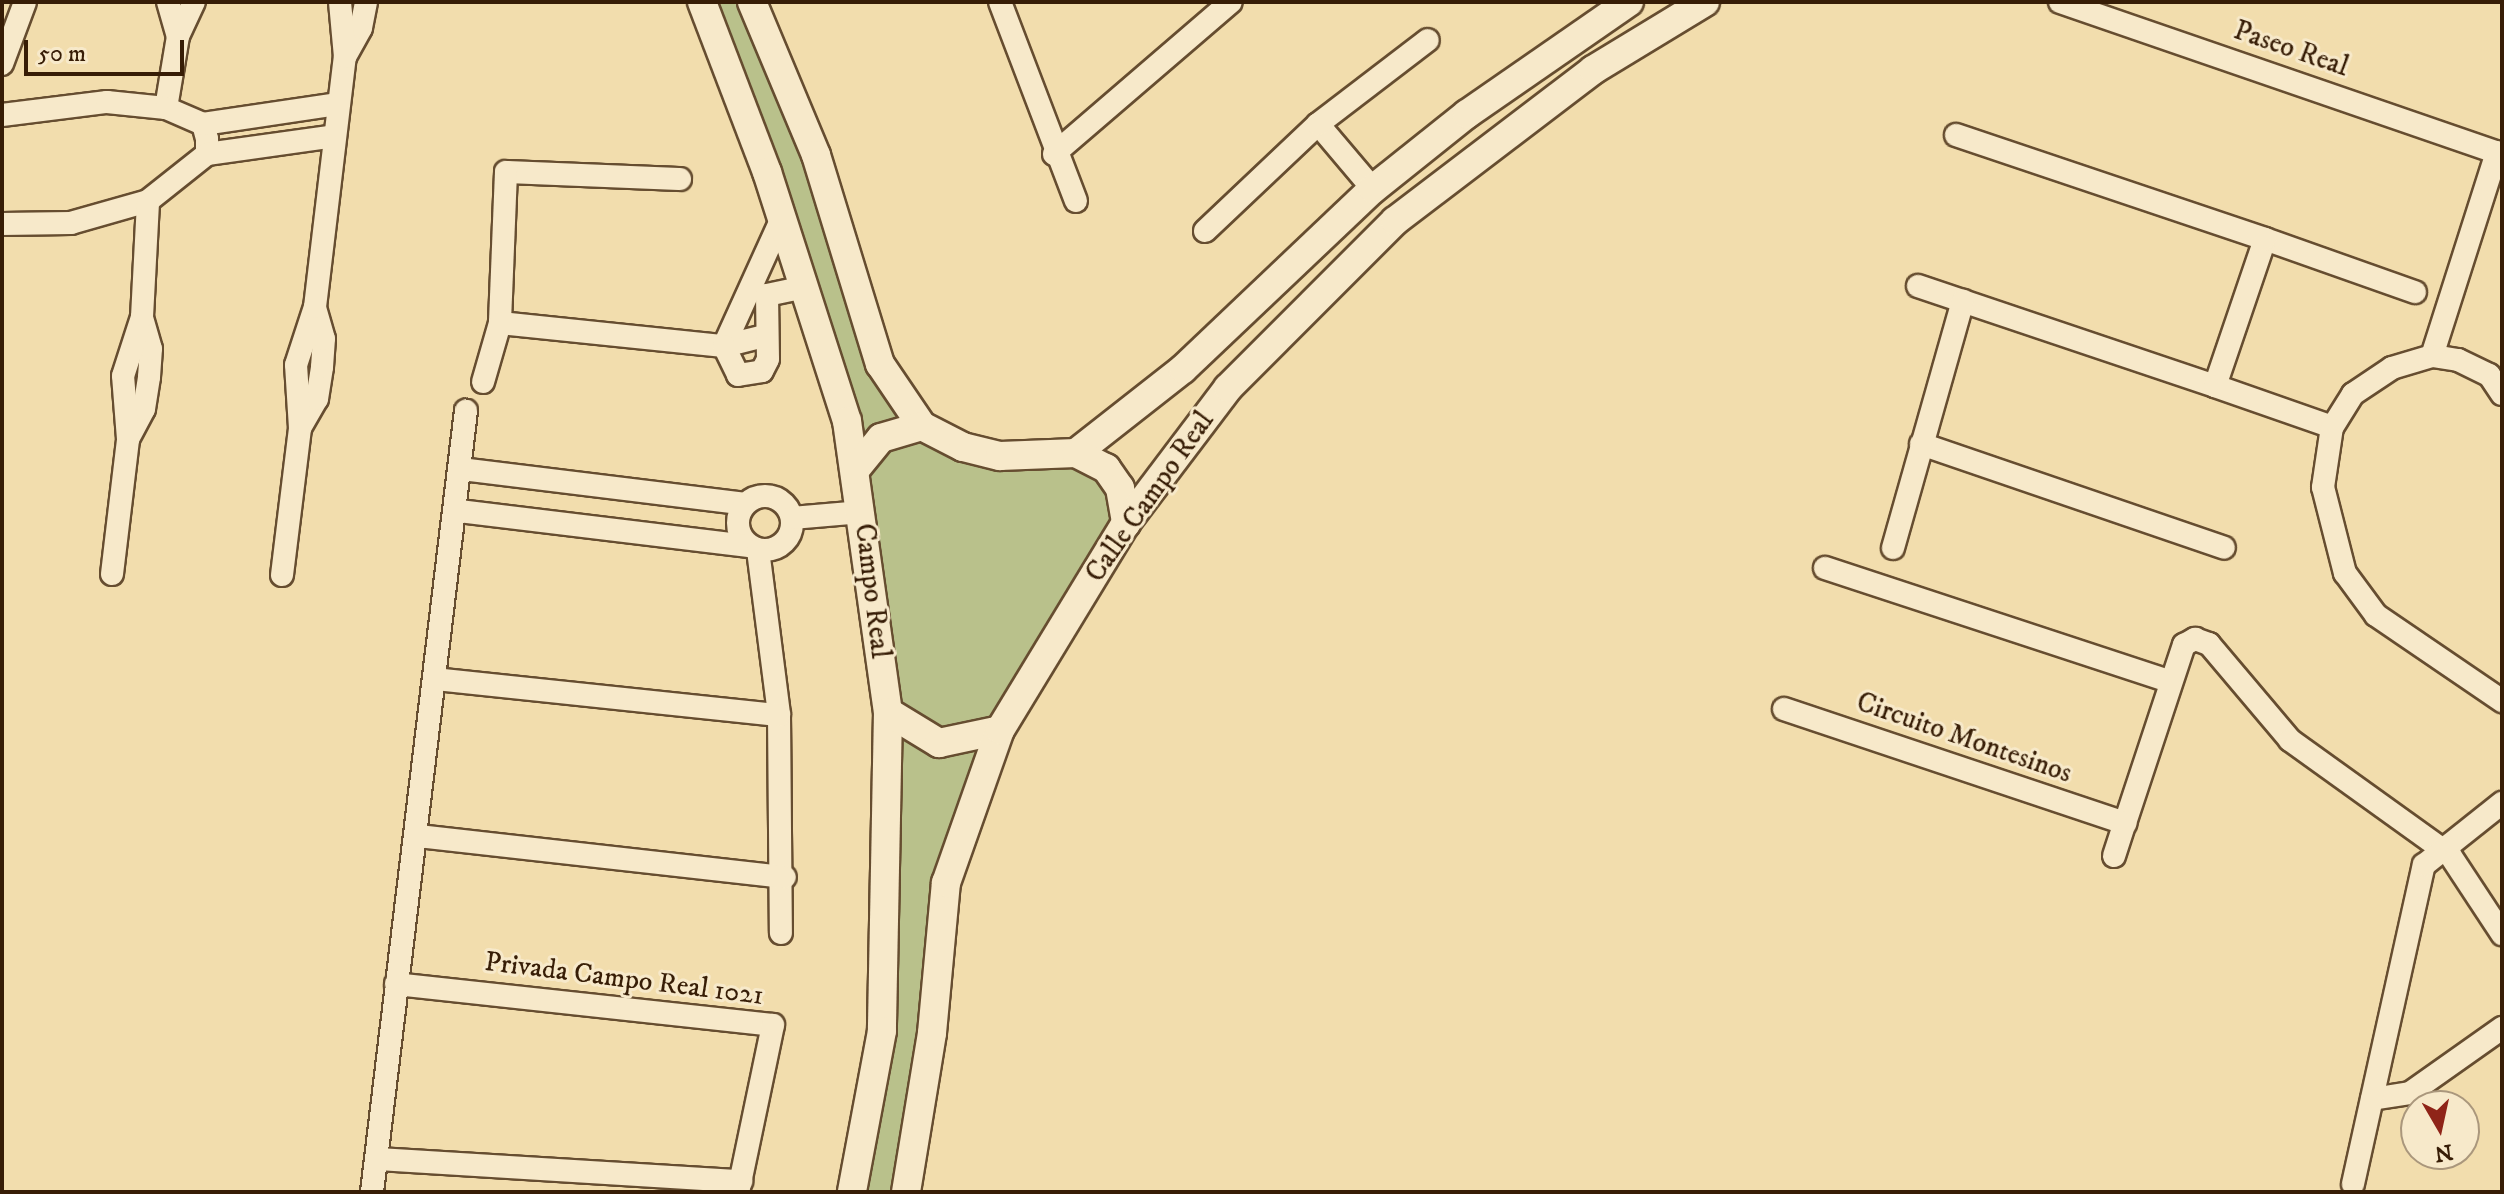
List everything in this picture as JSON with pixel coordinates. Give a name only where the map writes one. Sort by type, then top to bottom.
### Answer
[{"type":"street","points":[[3,56],[25,2]]},
{"type":"street","points":[[168,2],[178,36]]},
{"type":"street","points":[[166,108],[178,36],[194,2]]},
{"type":"street","points":[[282,575],[300,428],[317,399],[322,367],[324,339],[315,307],[345,57],[340,2]]},
{"type":"street","points":[[345,57],[361,28],[366,2]]},
{"type":"street","points":[[702,2],[805,287],[855,470]]},
{"type":"street","points":[[1000,2],[1054,154],[1076,201]]},
{"type":"street","points":[[1054,154],[1231,2]]},
{"type":"street","name":"Calle Campo Real","points":[[1076,453],[1183,369],[1373,189],[1549,54],[1629,2]]},
{"type":"street","name":"Calle Campo Real","points":[[906,1192],[932,1033],[946,883],[1000,730],[1126,523],[1228,388],[1395,221],[1593,70],[1705,2]]},
{"type":"street","name":"Paseo Real","points":[[2060,2],[2499,153]]},
{"type":"street","points":[[758,4],[816,155],[880,364],[922,426],[963,447],[1000,456],[1076,453],[1106,468],[1120,488],[1126,523]]},
{"type":"street","points":[[1205,231],[1318,124],[1428,40]]},
{"type":"street","points":[[2,115],[51,104],[107,102],[166,108],[203,124],[339,104]]},
{"type":"street","points":[[203,124],[207,154]]},
{"type":"street","points":[[1318,124],[1373,189]]},
{"type":"street","points":[[1956,135],[2415,292]]},
{"type":"street","points":[[2,224],[71,223],[148,201],[207,154],[335,136]]},
{"type":"street","points":[[2432,356],[2499,153]]},
{"type":"street","points":[[483,382],[500,323],[506,172],[680,179]]},
{"type":"street","points":[[112,574],[128,439],[144,409],[149,377],[151,349],[142,317],[148,201]]},
{"type":"street","points":[[758,294],[768,359],[751,377],[730,368],[724,346],[758,294],[782,218]]},
{"type":"street","points":[[2215,386],[2265,239]]},
{"type":"street","points":[[1918,286],[2332,427]]},
{"type":"street","points":[[758,294],[805,287]]},
{"type":"street","points":[[1893,548],[1963,301]]},
{"type":"street","points":[[500,323],[724,346],[764,336]]},
{"type":"street","points":[[2502,394],[2489,375],[2432,356],[2392,368],[2353,394],[2332,427],[2323,487],[2345,573],[2376,615],[2502,701]]},
{"type":"street","points":[[372,1192],[396,984],[459,511],[466,411]]},
{"type":"street","points":[[855,470],[881,438],[922,426]]},
{"type":"street","points":[[1921,444],[2224,548]]},
{"type":"street","points":[[461,469],[745,504],[772,496],[792,518]]},
{"type":"street","name":"Campo Real","points":[[855,470],[888,712]]},
{"type":"street","points":[[745,504],[738,530],[753,548],[779,715],[785,877],[781,933]]},
{"type":"street","points":[[459,511],[753,548],[785,543],[792,518]]},
{"type":"street","points":[[792,518],[862,512]]},
{"type":"street","points":[[1825,568],[2171,682]]},
{"type":"street","points":[[2114,856],[2184,645],[2195,639],[2209,644],[2290,740],[2440,846],[2463,867],[2502,934]]},
{"type":"street","points":[[435,679],[779,715]]},
{"type":"street","name":"Circuito Montesinos","points":[[1784,709],[2125,823]]},
{"type":"street","points":[[888,712],[939,743],[1000,730]]},
{"type":"street","points":[[852,1192],[882,1031],[888,712]]},
{"type":"street","points":[[2353,1184],[2420,876],[2440,846],[2502,803]]},
{"type":"street","points":[[418,836],[785,877]]},
{"type":"street","name":"Privada Campo Real 1021","points":[[396,984],[773,1025],[740,1186]]},
{"type":"street","points":[[2372,1099],[2410,1093],[2502,1028]]},
{"type":"street","points":[[377,1159],[740,1186]]},
{"type":"green space","points":[[702,2],[752,2],[880,364],[922,425],[1106,468],[1126,523],[1000,730],[946,883],[906,1192],[852,1192],[889,882],[861,504]]}]
